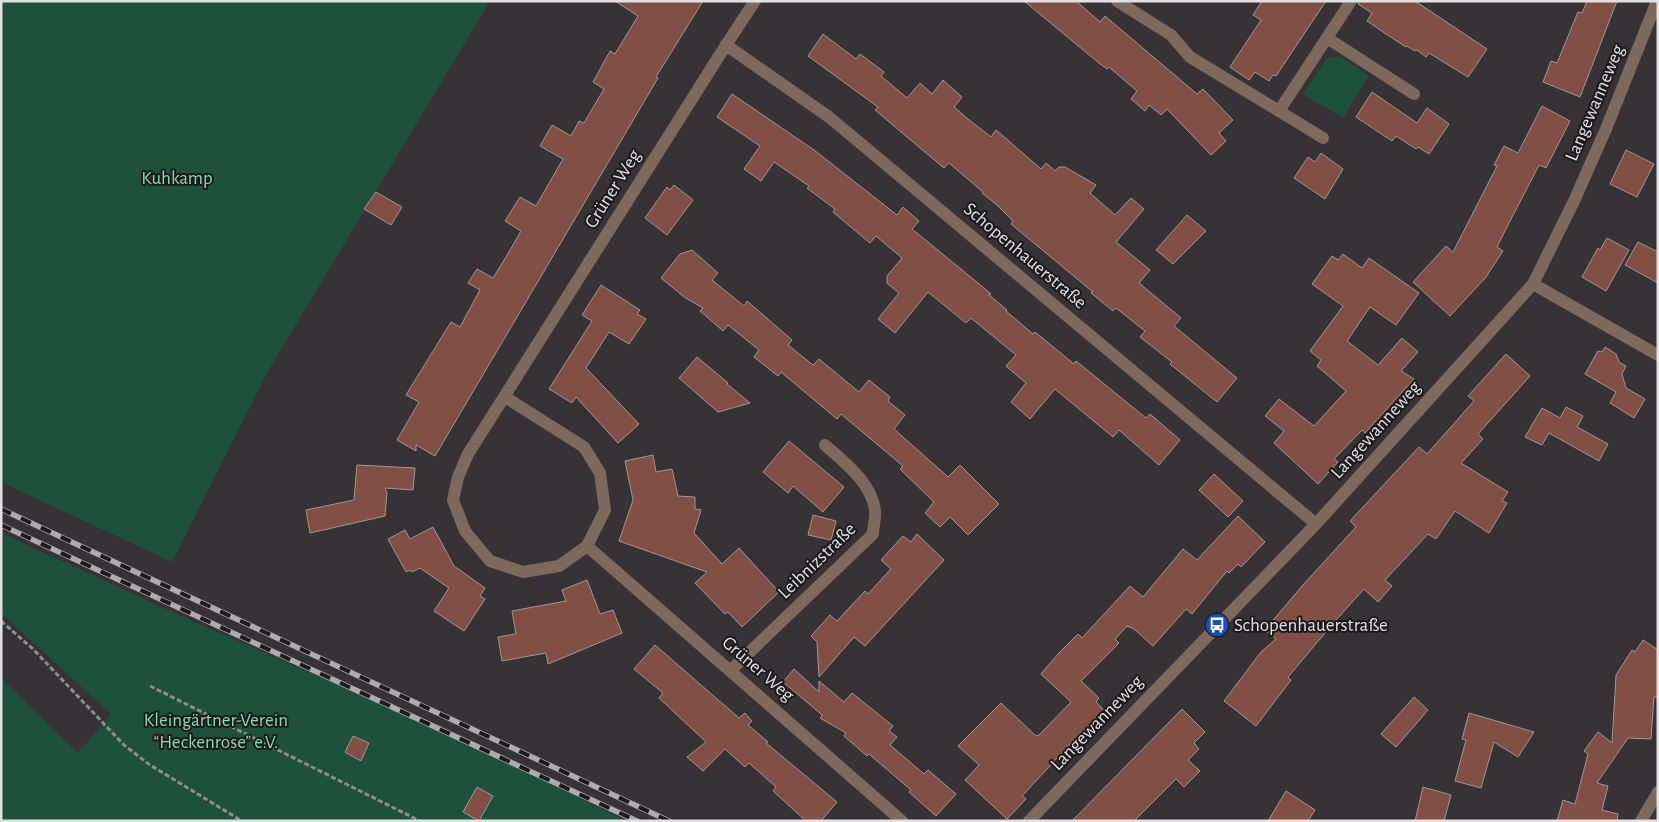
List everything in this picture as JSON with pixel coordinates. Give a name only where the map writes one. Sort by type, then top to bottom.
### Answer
[{"type":"street","name":"Grüner Weg","points":[[755,1],[468,454],[458,477],[453,500],[465,531],[490,560],[523,572],[559,566],[588,546],[902,821]]},
{"type":"street","points":[[1117,1],[1171,35],[1190,56],[1323,138]]},
{"type":"street","points":[[1278,111],[1351,1]]},
{"type":"street","name":"Langewanneweg","points":[[1029,821],[1316,524],[1533,284],[1574,201],[1602,138],[1657,1]]},
{"type":"street","points":[[1327,38],[1414,94]]},
{"type":"street","name":"Schopenhauerstraße","points":[[726,45],[829,117],[1316,524]]},
{"type":"street","points":[[1533,284],[1658,355]]},
{"type":"street","points":[[505,397],[584,447],[600,473],[605,510],[588,546]]},
{"type":"street","name":"Leibnizstraße","points":[[731,670],[873,534],[875,511],[869,492],[858,475],[825,445]]},
{"type":"street","points":[[1641,821],[1658,792]]},
{"type":"path","points":[[1,622],[33,649],[124,745],[150,765],[242,821]]},
{"type":"path","points":[[150,686],[420,821]]},
{"type":"green space","name":"Kuhkamp","points":[[1,1],[490,1],[268,371],[172,562],[1,482]]},
{"type":"green space","points":[[1340,56],[1369,76],[1343,118],[1303,94],[1327,58]]},
{"type":"green space","name":"Kleingärtner-Verein “Heckenrose” e.V.","points":[[1,533],[192,621],[443,730],[626,821],[1,821],[1,678],[78,753],[111,714],[1,613]]},
{"type":"building","points":[[615,1],[703,1],[656,77],[658,78],[435,456],[416,445],[416,451],[397,440],[419,402],[406,395],[451,322],[460,327],[480,290],[468,283],[477,269],[493,278],[521,231],[505,221],[520,197],[536,206],[563,159],[540,146],[552,125],[571,136],[579,121],[584,123],[604,89],[593,82],[610,51],[615,54],[638,16]]},
{"type":"building","points":[[1024,1],[1076,1],[1100,22],[1105,16],[1197,94],[1203,89],[1233,120],[1219,133],[1226,141],[1211,155],[1167,109],[1161,115],[1149,105],[1145,111],[1131,99],[1137,91],[1109,67],[1107,69],[1099,63]]},
{"type":"building","points":[[1262,1],[1326,1],[1276,76],[1273,75],[1269,81],[1255,72],[1249,80],[1230,67],[1261,20],[1253,15]]},
{"type":"building","points":[[1359,1],[1415,1],[1487,49],[1468,77],[1429,53],[1426,57],[1417,50],[1406,47],[1367,21],[1372,13],[1358,4]]},
{"type":"building","points":[[1587,1],[1617,1],[1580,97],[1543,82],[1551,61],[1557,63],[1578,12],[1582,13]]},
{"type":"building","points":[[823,34],[856,59],[860,54],[884,72],[881,76],[907,98],[920,83],[932,94],[943,80],[962,97],[954,107],[968,119],[991,137],[996,130],[1041,169],[1046,163],[1055,171],[1059,167],[1065,167],[1096,185],[1090,193],[1115,215],[1131,198],[1144,209],[1116,242],[1150,270],[1139,283],[1181,318],[1174,326],[1237,378],[1217,402],[1170,364],[1172,362],[1140,337],[1145,331],[1116,308],[1113,311],[1091,293],[1093,292],[1011,224],[1013,221],[997,205],[949,163],[944,168],[875,110],[878,107],[808,56]]},
{"type":"building","points":[[1372,92],[1417,123],[1427,108],[1449,124],[1429,154],[1418,147],[1416,149],[1396,136],[1392,141],[1356,117]]},
{"type":"building","points":[[732,94],[814,150],[897,215],[903,207],[919,221],[912,229],[991,294],[989,295],[1033,334],[1035,332],[1074,364],[1076,361],[1146,418],[1150,414],[1180,440],[1159,465],[1119,430],[1113,437],[1055,389],[1030,419],[1011,402],[1026,383],[1006,366],[1016,355],[971,318],[966,323],[928,292],[895,333],[878,319],[899,293],[887,283],[887,276],[902,258],[876,236],[870,243],[833,212],[835,209],[807,188],[809,186],[774,162],[761,181],[744,169],[760,146],[717,117]]},
{"type":"building","points":[[1542,106],[1570,121],[1546,168],[1539,165],[1509,223],[1497,247],[1503,251],[1486,277],[1450,316],[1413,282],[1446,246],[1453,252],[1497,166],[1494,165],[1504,146],[1518,153]]},
{"type":"building","points":[[1626,150],[1654,164],[1637,197],[1610,184]]},
{"type":"building","points":[[1321,153],[1343,169],[1325,199],[1294,178],[1308,157],[1315,162]]},
{"type":"building","points":[[674,185],[693,200],[667,235],[645,218],[667,187],[670,190]]},
{"type":"building","points":[[376,192],[402,207],[391,225],[364,209]]},
{"type":"building","points":[[1187,215],[1206,231],[1173,264],[1156,250]]},
{"type":"building","points":[[1607,238],[1629,250],[1606,291],[1582,277],[1598,248],[1600,250]]},
{"type":"building","points":[[1638,242],[1658,252],[1658,283],[1625,265]]},
{"type":"building","points":[[692,250],[718,273],[712,280],[744,306],[747,301],[792,340],[788,345],[813,365],[819,359],[859,392],[869,380],[890,397],[888,401],[905,415],[894,429],[948,477],[960,465],[999,504],[968,535],[950,517],[940,527],[925,513],[934,502],[900,469],[903,466],[841,414],[837,419],[781,372],[778,376],[754,357],[759,350],[728,325],[723,331],[700,311],[703,308],[684,297],[661,278],[680,254]]},
{"type":"building","points":[[1343,254],[1362,268],[1369,258],[1419,293],[1396,325],[1370,307],[1347,341],[1378,365],[1402,338],[1418,352],[1401,371],[1414,379],[1365,433],[1362,430],[1334,459],[1338,462],[1318,484],[1274,443],[1284,431],[1265,416],[1279,399],[1314,426],[1346,391],[1317,366],[1321,360],[1310,351],[1343,306],[1312,284],[1332,256],[1338,260]]},
{"type":"building","points":[[601,285],[640,310],[637,314],[646,319],[629,344],[609,332],[586,368],[639,424],[618,443],[576,397],[572,403],[549,389],[592,321],[582,315]]},
{"type":"building","points":[[1605,347],[1616,354],[1619,362],[1626,366],[1622,374],[1626,388],[1645,399],[1634,418],[1610,403],[1616,392],[1585,374],[1598,351],[1602,352]]},
{"type":"building","points":[[1506,354],[1530,376],[1478,434],[1483,439],[1461,463],[1508,492],[1502,501],[1507,503],[1489,533],[1455,511],[1436,539],[1428,534],[1385,580],[1392,586],[1378,602],[1364,589],[1288,677],[1291,680],[1256,726],[1224,701],[1261,652],[1276,639],[1265,630],[1356,527],[1350,521],[1419,447],[1427,454],[1474,401],[1468,396]]},
{"type":"building","points":[[697,357],[750,403],[718,412],[679,378]]},
{"type":"building","points":[[1566,407],[1583,416],[1577,427],[1608,444],[1599,461],[1549,433],[1542,445],[1525,437],[1542,408],[1560,418]]},
{"type":"building","points":[[789,441],[844,487],[823,512],[793,486],[788,493],[763,472]]},
{"type":"building","points":[[653,455],[656,472],[672,469],[678,496],[695,497],[695,509],[701,510],[694,533],[722,564],[739,548],[779,592],[742,627],[728,612],[725,614],[695,583],[707,572],[619,541],[633,500],[625,461]]},
{"type":"building","points":[[357,465],[415,468],[413,490],[385,488],[387,493],[385,516],[310,533],[306,510],[354,500]]},
{"type":"building","points":[[1214,474],[1243,501],[1228,517],[1199,490]]},
{"type":"building","points":[[813,515],[836,521],[831,540],[808,535]]},
{"type":"building","points":[[1238,516],[1265,542],[1241,567],[1238,564],[1229,573],[1227,571],[1192,614],[1186,609],[1153,646],[1134,629],[1127,626],[1115,639],[1119,643],[1081,681],[1099,698],[1096,702],[1104,710],[1022,796],[1026,799],[1007,819],[965,780],[979,765],[958,746],[1001,703],[1036,736],[1039,735],[1071,702],[1041,674],[1059,653],[1078,634],[1082,638],[1130,586],[1143,597],[1183,549],[1197,560]]},
{"type":"building","points":[[433,527],[454,566],[485,588],[480,596],[485,599],[464,631],[434,611],[449,588],[420,568],[412,572],[410,570],[406,572],[388,539],[405,530],[410,539]]},
{"type":"building","points":[[917,534],[944,560],[865,646],[854,637],[819,677],[817,642],[811,636],[830,615],[837,621],[865,591],[868,594],[891,569],[881,560],[903,536],[911,542]]},
{"type":"building","points":[[587,580],[600,614],[613,610],[622,633],[548,664],[546,653],[502,661],[498,637],[516,634],[512,611],[566,601],[562,590]]},
{"type":"building","points":[[1643,640],[1658,650],[1658,697],[1654,697],[1651,739],[1628,738],[1597,783],[1608,786],[1602,810],[1618,814],[1617,821],[1557,821],[1563,800],[1575,804],[1588,754],[1584,751],[1598,732],[1612,743],[1616,675],[1632,650],[1635,652]]},
{"type":"building","points":[[655,645],[739,718],[745,713],[752,721],[748,725],[768,742],[766,743],[837,802],[821,821],[806,821],[773,791],[776,787],[749,763],[745,767],[725,749],[703,771],[687,757],[706,742],[659,698],[663,693],[634,669]]},
{"type":"building","points":[[794,669],[819,692],[819,681],[844,702],[852,693],[893,726],[889,731],[897,737],[890,745],[924,774],[928,770],[956,794],[936,816],[909,792],[911,790],[869,754],[867,756],[844,736],[846,733],[820,718],[821,714],[783,682]]},
{"type":"building","points":[[1414,697],[1428,710],[1396,747],[1381,734]]},
{"type":"building","points":[[1182,709],[1205,732],[1194,743],[1199,749],[1188,760],[1200,771],[1184,787],[1176,779],[1134,821],[1072,821]]},
{"type":"building","points":[[1469,713],[1534,732],[1518,757],[1494,742],[1481,788],[1455,781],[1466,740],[1462,739]]},
{"type":"building","points":[[353,736],[369,743],[361,761],[345,752]]},
{"type":"building","points":[[477,787],[493,796],[479,821],[463,812]]},
{"type":"building","points":[[1423,787],[1451,795],[1444,821],[1415,821]]},
{"type":"building","points":[[1286,791],[1315,810],[1308,821],[1268,821]]},
{"type":"railway","points":[[1,509],[669,821]]},
{"type":"railway","points":[[1,525],[637,821]]},
{"type":"place","name":"Schopenhauerstraße","points":[[1217,625]]}]
